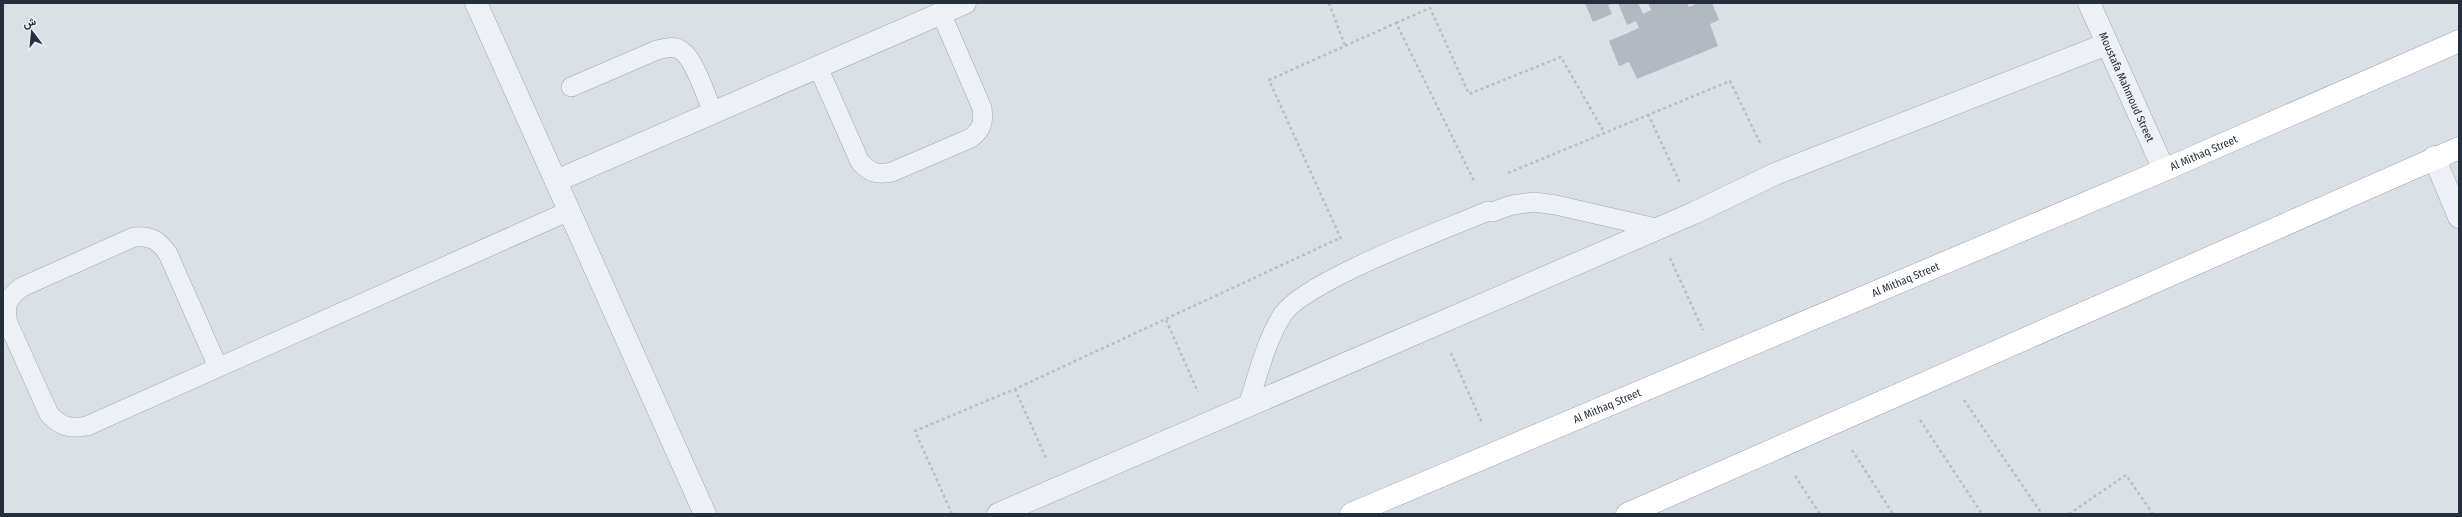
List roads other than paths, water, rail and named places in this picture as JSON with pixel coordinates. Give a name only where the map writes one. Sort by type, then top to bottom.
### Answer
[{"type":"main road","name":"Al Mithaq Street","points":[[1351,514],[2164,170],[2459,41]]},
{"type":"main road","points":[[1627,514],[2434,157],[2459,148]]},
{"type":"street","points":[[476,3],[705,514]]},
{"type":"street","points":[[556,181],[965,3]]},
{"type":"street","name":"Moustafa Mahmoud Street","points":[[2089,3],[2164,170]]},
{"type":"street","points":[[998,514],[1656,228],[1694,213],[1775,174],[2107,44]]},
{"type":"street","points":[[2434,157],[2459,216]]},
{"type":"lane","points":[[818,67],[860,162],[868,171],[880,174],[892,172],[971,138],[980,131],[984,120],[982,108],[941,14]]},
{"type":"lane","points":[[571,87],[657,50],[670,47],[681,50],[690,59],[713,112]]},
{"type":"lane","points":[[1248,405],[1274,330],[1284,313],[1298,299],[1354,268],[1488,211],[1492,212],[1512,205],[1534,202],[1556,205],[1656,228]]},
{"type":"lane","points":[[218,367],[168,254],[161,243],[148,236],[134,237],[22,287],[10,296],[5,309],[8,323],[49,414],[59,424],[72,429],[87,426],[569,211]]}]
